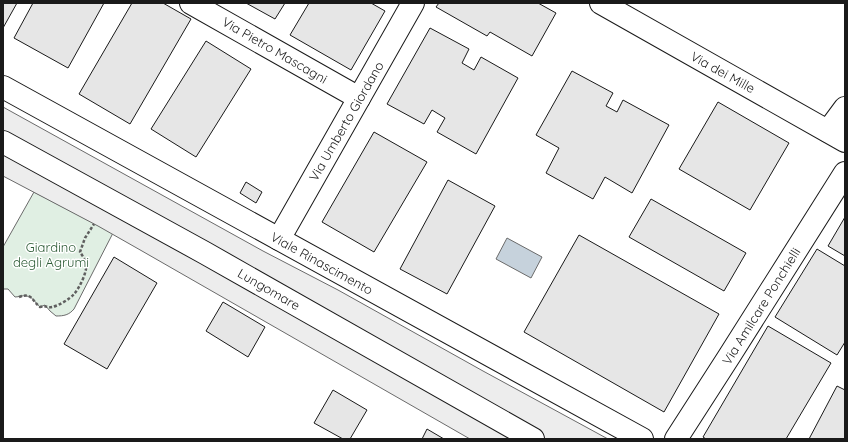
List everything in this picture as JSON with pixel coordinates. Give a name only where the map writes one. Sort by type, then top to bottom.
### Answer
[{"type":"street","name":"Via Pietro Mascagni","points":[[191,3],[359,98]]},
{"type":"street","name":"Via Umberto Giordano","points":[[279,239],[413,3]]},
{"type":"street","name":"Via dei Mille","points":[[601,3],[837,136]]},
{"type":"street","name":"Viale Rinascimento","points":[[3,86],[642,439]]},
{"type":"street","points":[[837,136],[845,108]]},
{"type":"street","name":"Lungomare","points":[[3,142],[198,249],[533,439]]},
{"type":"street","name":"Via Amilcare Ponchielli","points":[[676,439],[845,173]]},
{"type":"path","points":[[19,297],[24,295],[28,296],[32,298],[40,307],[45,305],[53,307],[62,303],[74,294],[83,279],[86,264],[80,252],[85,238],[94,224]]},
{"type":"green space","name":"Giardino degli Agrumi","points":[[34,192],[113,233],[74,309],[68,314],[56,316],[45,305],[40,307],[30,297],[15,297],[8,289],[3,289],[3,247]]},
{"type":"shaded area","points":[[3,107],[608,439],[470,439],[98,226],[3,176]]},
{"type":"shaded area","points":[[507,238],[542,257],[531,278],[496,259]]},
{"type":"building","points":[[3,3],[17,3],[3,28]]},
{"type":"building","points":[[33,3],[104,3],[68,68],[14,38]]},
{"type":"building","points":[[132,3],[163,3],[191,19],[130,124],[79,94]]},
{"type":"building","points":[[246,3],[285,3],[275,19]]},
{"type":"building","points":[[309,3],[371,3],[385,11],[351,70],[290,35]]},
{"type":"building","points":[[439,3],[538,3],[556,13],[532,56],[490,32],[487,36],[436,7]]},
{"type":"building","points":[[430,28],[469,49],[462,63],[474,70],[481,57],[518,78],[476,154],[437,132],[445,118],[432,110],[424,124],[387,104]]},
{"type":"building","points":[[206,41],[251,69],[196,157],[151,129]]},
{"type":"building","points":[[572,71],[613,93],[606,106],[617,112],[623,100],[669,125],[632,193],[605,177],[593,199],[546,173],[559,148],[536,135]]},
{"type":"building","points":[[718,102],[789,143],[750,210],[679,169]]},
{"type":"building","points":[[374,132],[427,162],[374,252],[322,222]]},
{"type":"building","points":[[448,180],[495,206],[447,294],[400,269]]},
{"type":"building","points":[[246,182],[262,192],[256,203],[240,193]]},
{"type":"building","points":[[651,199],[746,253],[724,291],[629,237]]},
{"type":"building","points":[[845,217],[845,256],[828,246]]},
{"type":"building","points":[[579,235],[719,314],[664,412],[524,332]]},
{"type":"building","points":[[817,249],[845,266],[845,342],[837,355],[775,317]]},
{"type":"building","points":[[114,257],[157,283],[107,369],[64,344]]},
{"type":"building","points":[[223,302],[265,327],[248,357],[206,331]]},
{"type":"building","points":[[768,326],[831,363],[786,439],[706,439],[703,437]]},
{"type":"building","points":[[837,386],[845,390],[845,439],[809,439]]},
{"type":"building","points":[[333,390],[367,410],[350,439],[343,439],[314,423]]},
{"type":"building","points":[[427,429],[444,439],[422,439]]}]
